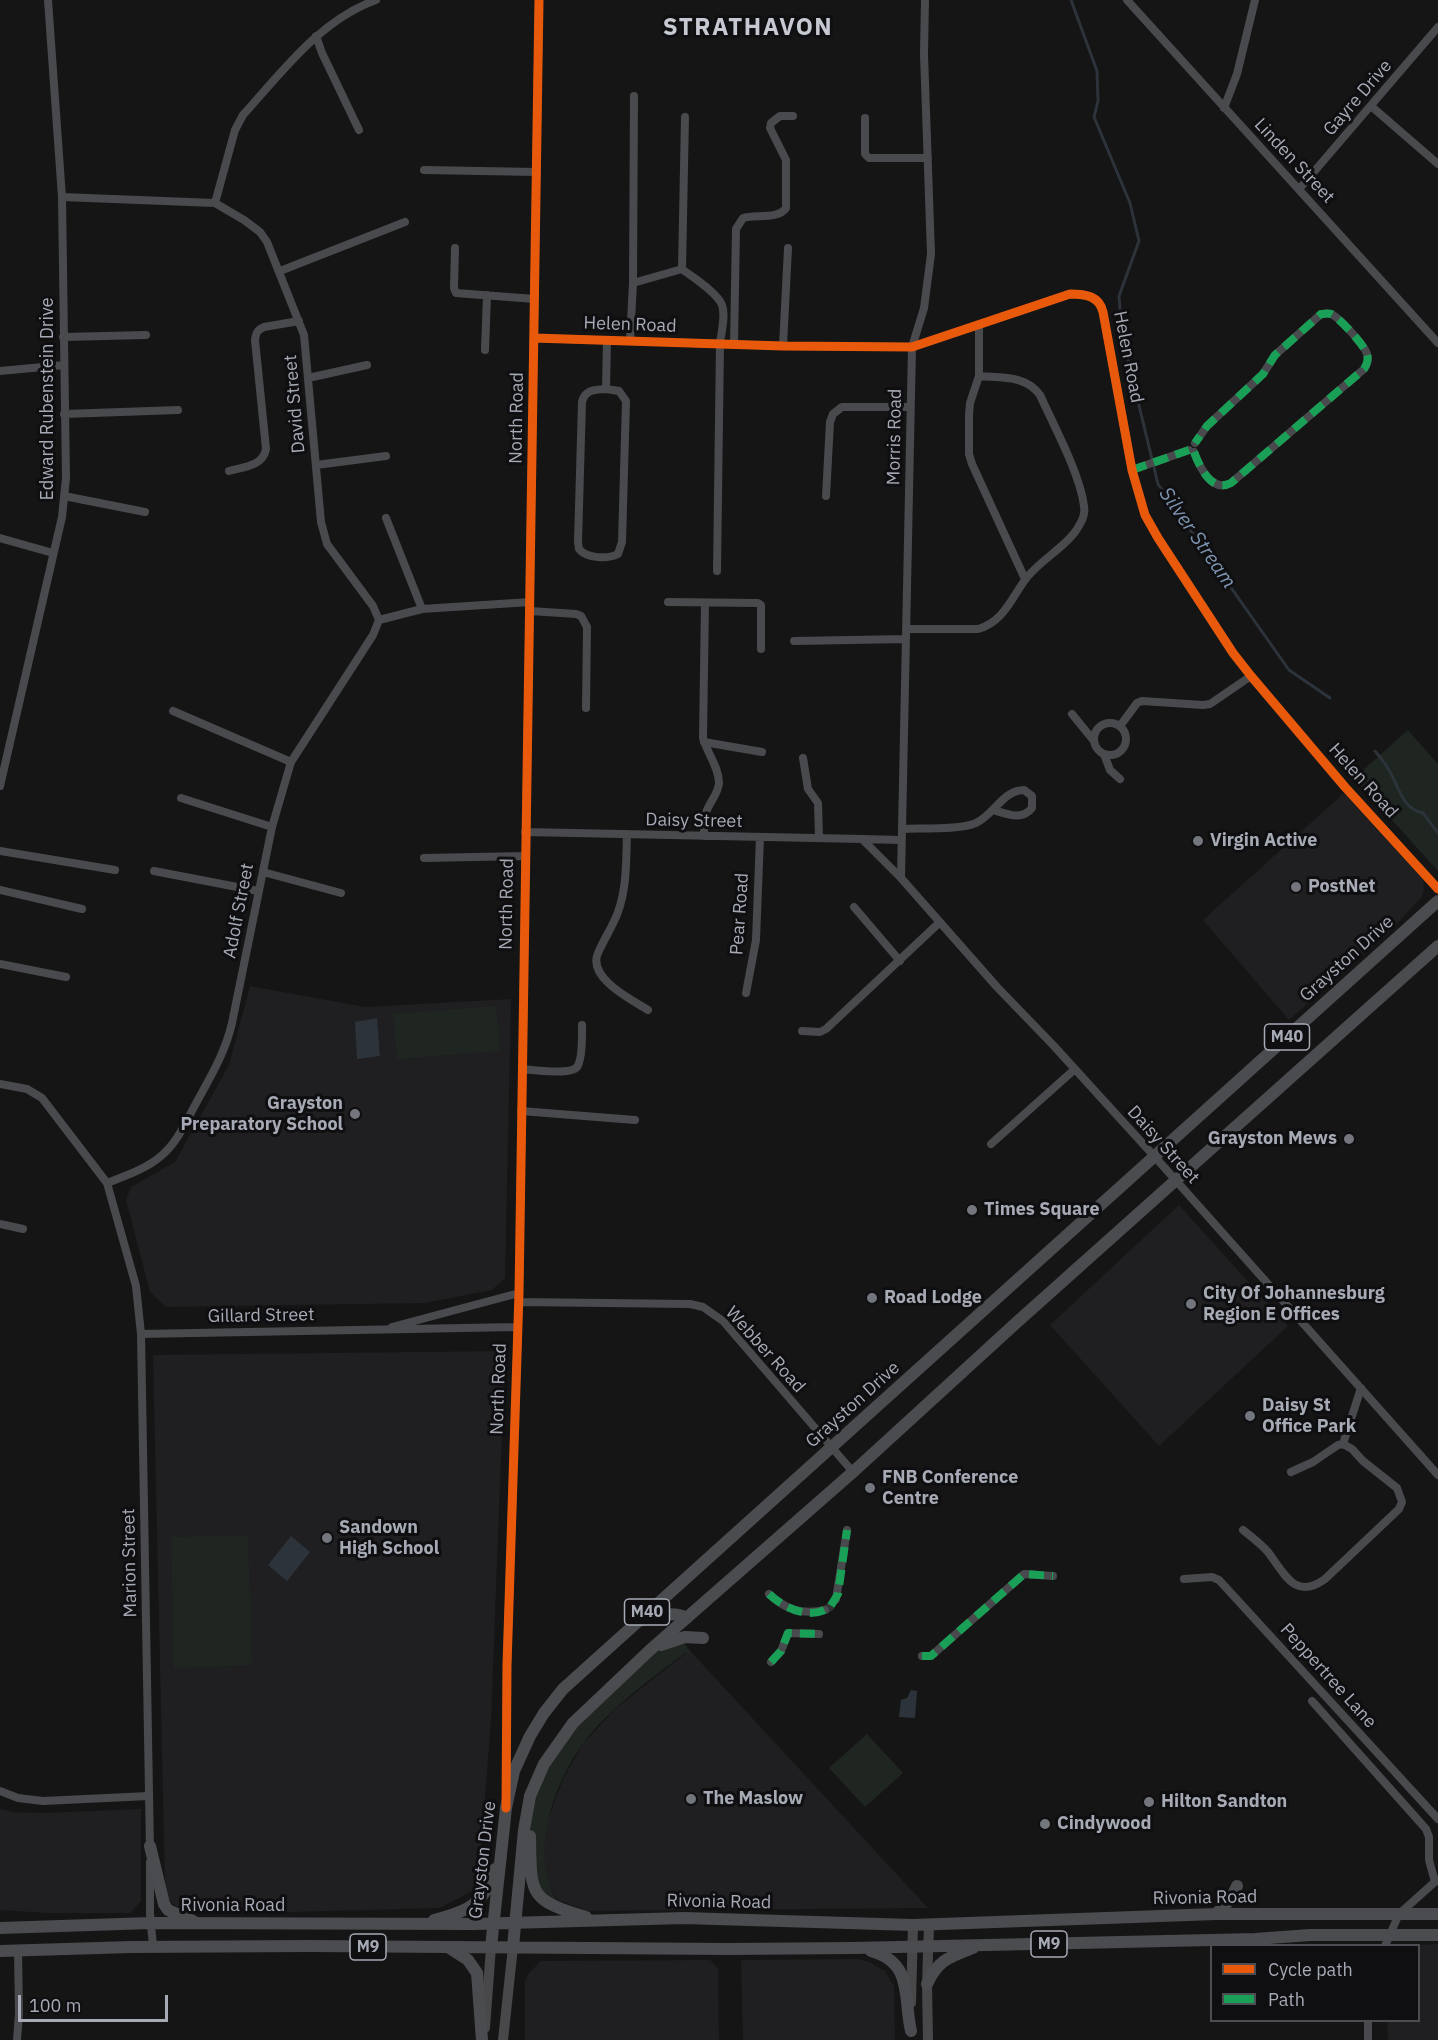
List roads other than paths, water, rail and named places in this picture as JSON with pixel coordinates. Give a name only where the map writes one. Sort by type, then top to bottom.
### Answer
[{"type":"main road","name":"Grayston Drive","points":[[490,1947],[506,1808],[518,1762],[525,1743],[544,1713],[575,1676],[832,1448],[1438,901]]},
{"type":"main road","name":"Grayston Drive","points":[[513,1947],[524,1830],[530,1796],[544,1764],[573,1722],[650,1650],[854,1472],[1438,946]]},
{"type":"main road","points":[[636,1622],[669,1614],[680,1614],[687,1618]]},
{"type":"main road","points":[[650,1650],[685,1637],[703,1638]]},
{"type":"main road","points":[[530,1796],[530,1875],[538,1894],[554,1908],[599,1921]]},
{"type":"main road","points":[[150,1846],[164,1904],[168,1910],[200,1924]]},
{"type":"main road","points":[[416,1924],[456,1914],[477,1903],[488,1887],[502,1846]]},
{"type":"main road","points":[[1216,1914],[1231,1899],[1237,1886]]},
{"type":"main road","name":"Rivonia Road","points":[[0,1928],[151,1923],[416,1924],[728,1919],[913,1926],[1216,1914],[1438,1914]]},
{"type":"main road","points":[[1126,1917],[1127,1940]]},
{"type":"main road","points":[[1310,1935],[1331,1938],[1344,1944]]},
{"type":"main road","name":"M9","points":[[0,1951],[153,1947],[853,1948],[1127,1940],[1255,1939],[1310,1935],[1388,1940],[1438,1935]]},
{"type":"main road","points":[[927,1984],[933,1970],[941,1962],[982,1945]]},
{"type":"main road","points":[[447,1947],[468,1960],[477,1973],[483,2040]]},
{"type":"main road","points":[[853,1948],[886,1956],[900,1971],[906,1988],[911,2035]]},
{"type":"street","points":[[215,203],[238,122],[316,36],[348,12],[376,0]]},
{"type":"street","name":"North Road","points":[[506,1808],[508,1623],[519,1297],[539,0]]},
{"type":"street","name":"Morris Road","points":[[901,878],[912,347],[924,308],[930,265],[924,54],[925,0]]},
{"type":"street","name":"Linden Street","points":[[1127,0],[1300,188],[1438,343]]},
{"type":"street","points":[[1224,108],[1237,74],[1255,0]]},
{"type":"street","name":"Edward Rubenstein Drive","points":[[0,786],[53,554],[66,478],[62,198],[49,2]]},
{"type":"street","name":"Gayre Drive","points":[[1300,188],[1438,27]]},
{"type":"street","points":[[316,36],[322,54],[359,130]]},
{"type":"street","points":[[630,341],[633,283],[634,96]]},
{"type":"street","points":[[1371,106],[1438,164]]},
{"type":"street","points":[[734,345],[736,229],[742,218],[777,214],[786,208],[786,160],[770,128],[771,123],[780,116],[793,116]]},
{"type":"street","points":[[682,269],[685,117]]},
{"type":"street","points":[[865,118],[865,154],[869,158],[928,158]]},
{"type":"street","points":[[424,170],[537,172]]},
{"type":"street","name":"David Street","points":[[62,198],[215,203],[260,232],[272,250],[304,335],[321,522],[327,544],[373,606],[379,620]]},
{"type":"street","points":[[280,271],[405,222]]},
{"type":"street","points":[[455,248],[454,291],[535,299]]},
{"type":"street","points":[[783,346],[788,248]]},
{"type":"street","points":[[633,283],[682,269]]},
{"type":"street","points":[[682,269],[715,296],[721,303],[723,313],[720,344],[717,571]]},
{"type":"street","name":"Helen Road","points":[[534,338],[734,345],[912,347],[1071,294],[1087,295],[1100,303],[1103,312],[1132,470],[1142,509],[1153,530],[1233,653],[1251,676],[1345,787],[1438,890]]},
{"type":"street","points":[[485,350],[487,295]]},
{"type":"street","points":[[1132,470],[1193,448],[1207,426],[1263,374],[1275,356],[1321,314],[1330,313],[1336,317],[1367,352],[1368,359],[1364,369],[1236,480],[1227,485],[1218,486],[1211,481],[1198,462],[1193,448]]},
{"type":"street","points":[[229,471],[260,462],[265,456],[256,334],[264,327],[299,321]]},
{"type":"street","points":[[979,326],[979,376],[970,403],[969,454],[1025,579]]},
{"type":"street","points":[[63,337],[146,335]]},
{"type":"street","points":[[606,389],[607,340]]},
{"type":"street","points":[[0,371],[64,365]]},
{"type":"street","points":[[308,378],[367,365]]},
{"type":"street","points":[[906,629],[986,627],[1004,612],[1025,579],[1079,526],[1084,513],[1073,470],[1036,389],[1021,380],[979,376]]},
{"type":"street","points":[[606,389],[620,391],[626,401],[622,542],[618,554],[613,557],[588,556],[579,549],[578,542],[582,402],[585,393],[606,389]]},
{"type":"street","points":[[826,496],[830,422],[836,411],[842,407],[910,407]]},
{"type":"street","points":[[64,414],[178,410]]},
{"type":"street","points":[[316,465],[386,456]]},
{"type":"street","points":[[64,496],[145,512]]},
{"type":"street","points":[[386,518],[422,609]]},
{"type":"street","points":[[0,538],[53,554]]},
{"type":"street","points":[[379,620],[422,609],[530,602]]},
{"type":"street","points":[[668,602],[754,602],[761,605],[761,648]]},
{"type":"street","points":[[704,836],[706,813],[719,783],[718,774],[704,742],[705,603]]},
{"type":"street","points":[[530,611],[581,616],[587,627],[586,708]]},
{"type":"street","name":"Adolf Street","points":[[107,1182],[130,1174],[159,1158],[168,1149],[218,1064],[226,1047],[232,1023],[272,827],[291,762],[373,635],[379,620]]},
{"type":"street","points":[[794,641],[906,639]]},
{"type":"street","points":[[1120,726],[1137,703],[1142,701],[1210,704],[1251,676]]},
{"type":"street","points":[[173,711],[291,762]]},
{"type":"street","points":[[1072,714],[1094,741],[1096,747],[1104,754],[1110,770],[1120,779]]},
{"type":"street","points":[[1094,741],[1097,728],[1102,724],[1108,722],[1120,726],[1126,737],[1124,746],[1114,755],[1104,754]]},
{"type":"street","points":[[704,742],[762,752]]},
{"type":"street","points":[[803,758],[808,789],[818,803],[819,838]]},
{"type":"street","points":[[902,829],[970,825],[978,822],[1012,792],[1028,791],[1032,796],[1032,807],[1024,815],[1012,815],[993,810]]},
{"type":"street","points":[[181,798],[272,827]]},
{"type":"street","name":"Daisy Street","points":[[525,832],[901,840]]},
{"type":"street","points":[[627,834],[625,886],[618,914],[597,955],[597,965],[603,977],[615,990],[648,1010]]},
{"type":"street","name":"Pear Road","points":[[746,993],[756,940],[760,837]]},
{"type":"street","name":"Daisy Street","points":[[862,839],[901,878],[997,987],[1155,1157],[1438,1475]]},
{"type":"street","points":[[0,851],[115,870]]},
{"type":"street","points":[[424,858],[525,856]]},
{"type":"street","points":[[154,871],[258,891]]},
{"type":"street","points":[[263,872],[341,893]]},
{"type":"street","points":[[0,890],[82,909]]},
{"type":"street","points":[[854,907],[900,961]]},
{"type":"street","points":[[802,1031],[820,1032],[826,1029],[940,922]]},
{"type":"street","points":[[0,964],[66,977]]},
{"type":"street","points":[[522,1069],[573,1071],[579,1062],[582,1025]]},
{"type":"street","points":[[991,1144],[1075,1069]]},
{"type":"street","points":[[0,1084],[27,1089],[42,1098],[107,1182]]},
{"type":"street","points":[[521,1111],[635,1120]]},
{"type":"street","name":"Marion Street","points":[[107,1182],[136,1286],[141,1334],[153,1947]]},
{"type":"street","points":[[0,1224],[23,1229]]},
{"type":"street","name":"Gillard Street","points":[[382,1330],[519,1297]]},
{"type":"street","name":"Webber Road","points":[[519,1297],[690,1304],[703,1307],[723,1321],[854,1472]]},
{"type":"street","name":"Gillard Street","points":[[141,1334],[518,1328]]},
{"type":"street","points":[[1343,1444],[1361,1388]]},
{"type":"street","points":[[1243,1530],[1266,1550],[1292,1583],[1306,1588],[1313,1587],[1325,1579],[1399,1509],[1402,1502],[1397,1488],[1363,1461],[1352,1449],[1343,1444],[1291,1472]]},
{"type":"street","points":[[836,1599],[847,1530]]},
{"type":"street","points":[[942,1657],[927,1656],[1024,1574],[1053,1576]]},
{"type":"street","name":"Peppertree Lane","points":[[1184,1579],[1212,1576],[1220,1580],[1438,1819]]},
{"type":"street","points":[[999,1595],[1014,1592]]},
{"type":"street","points":[[769,1594],[782,1605],[797,1611],[825,1610]]},
{"type":"street","points":[[966,1625],[978,1625]]},
{"type":"street","points":[[771,1662],[781,1651],[788,1633],[819,1634]]},
{"type":"street","points":[[1312,1701],[1425,1829],[1429,1837],[1429,1860],[1436,1880],[1398,1914],[1388,1940]]},
{"type":"street","points":[[0,1791],[18,1798],[43,1801],[149,1796]]},
{"type":"street","points":[[928,2040],[929,1925]]},
{"type":"street","points":[[911,2035],[913,1926]]},
{"type":"street","name":"Grayston Drive","points":[[483,2040],[490,1947]]},
{"type":"street","name":"Grayston Drive","points":[[503,2040],[513,1947]]},
{"type":"street","points":[[17,2040],[18,1950]]},
{"type":"street","points":[[1368,2022],[1368,2040]]},
{"type":"waterway","name":"Silver Stream","points":[[1071,0],[1097,71],[1098,101],[1094,117],[1130,203],[1139,241],[1119,296],[1122,335],[1158,484],[1289,670],[1330,698]]},
{"type":"waterway","name":"Silver Stream","points":[[1375,751],[1387,767],[1406,802],[1416,811],[1423,813],[1438,833]]},
{"type":"tunnel","points":[[825,1610],[836,1599]]},
{"type":"place","name":"Virgin Active","points":[[1198,841]]},
{"type":"place","name":"PostNet","points":[[1296,887]]},
{"type":"place","name":"Grayston Preparatory School","points":[[355,1114]]},
{"type":"place","name":"Grayston Mews","points":[[1349,1139]]},
{"type":"place","name":"Times Square","points":[[972,1210]]},
{"type":"place","name":"Road Lodge","points":[[872,1298]]},
{"type":"place","name":"City Of Johannesburg Region E Offices","points":[[1191,1304]]},
{"type":"place","name":"Daisy St Office Park","points":[[1250,1416]]},
{"type":"place","name":"FNB Conference Centre","points":[[870,1488]]},
{"type":"place","name":"Sandown High School","points":[[327,1538]]},
{"type":"place","name":"The Maslow","points":[[691,1799]]},
{"type":"place","name":"Hilton Sandton","points":[[1149,1802]]},
{"type":"place","name":"Cindywood","points":[[1045,1824]]},
{"type":"district","name":"STRATHAVON","points":[[748,28]]}]
